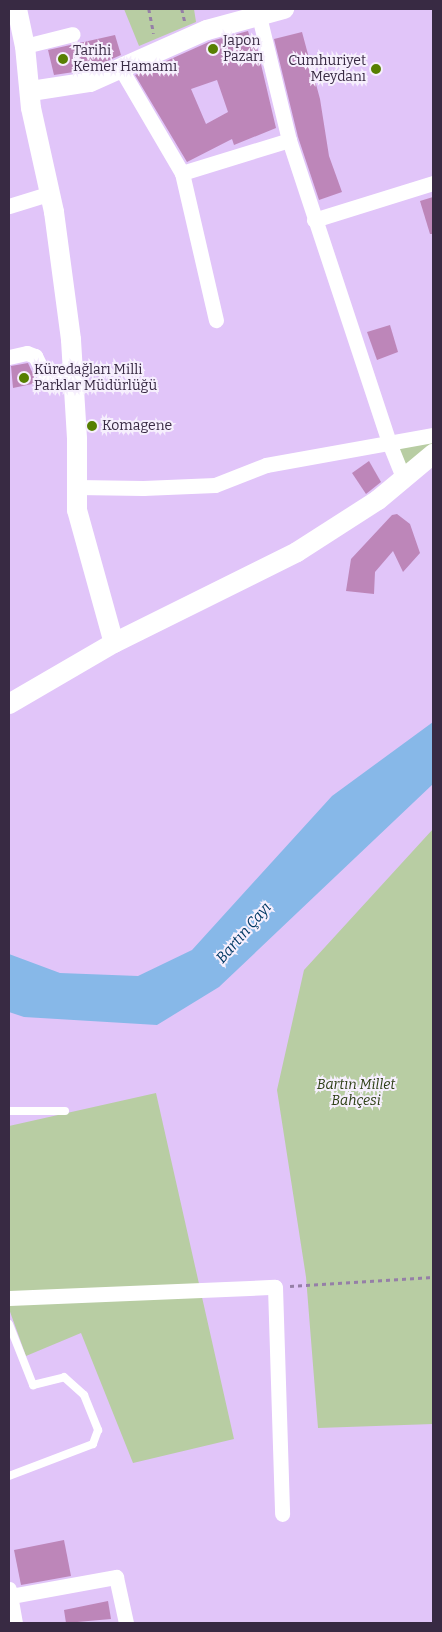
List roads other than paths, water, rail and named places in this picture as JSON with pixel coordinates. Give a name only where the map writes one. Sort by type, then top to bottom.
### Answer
[{"type":"street","points":[[17,9],[25,46],[31,91],[31,108],[51,193],[73,369],[77,510],[114,642]]},
{"type":"street","points":[[31,91],[90,82],[207,30],[284,9]]},
{"type":"street","points":[[258,16],[289,140],[314,220],[390,445],[403,477]]},
{"type":"street","points":[[25,46],[73,34]]},
{"type":"street","points":[[122,69],[182,173],[216,320]]},
{"type":"street","points":[[182,173],[289,140]]},
{"type":"street","points":[[314,220],[433,183]]},
{"type":"street","points":[[9,206],[51,193]]},
{"type":"street","points":[[9,357],[27,353],[35,356],[44,374],[51,375],[73,369]]},
{"type":"street","points":[[77,486],[143,488],[215,485],[266,465],[390,445],[433,435]]},
{"type":"street","points":[[9,704],[114,642],[297,552],[378,500],[403,477],[433,454]]},
{"type":"street","points":[[9,1298],[275,1287],[282,1514]]},
{"type":"street","points":[[15,1623],[10,1592],[116,1577],[126,1623]]},
{"type":"lane","points":[[9,1111],[65,1111]]},
{"type":"lane","points":[[9,1324],[33,1385],[64,1377],[84,1395],[98,1430],[93,1444],[9,1476]]},
{"type":"water","name":"Bartın Çayı","points":[[433,722],[433,784],[219,987],[157,1025],[24,1017],[9,1012],[9,954],[60,973],[138,976],[192,950],[332,796]]},
{"type":"place","name":"Japon Pazarı","points":[[213,49]]},
{"type":"place","name":"Tarihi Kemer Hamamı","points":[[63,59]]},
{"type":"place","name":"Cumhuriyet Meydanı","points":[[376,69]]},
{"type":"place","name":"Küredağları Milli Parklar Müdürlüğü","points":[[24,378]]},
{"type":"place","name":"Komagene","points":[[92,426]]},
{"type":"park label","name":"Bartın Millet Bahçesi","points":[[356,1094]]}]
